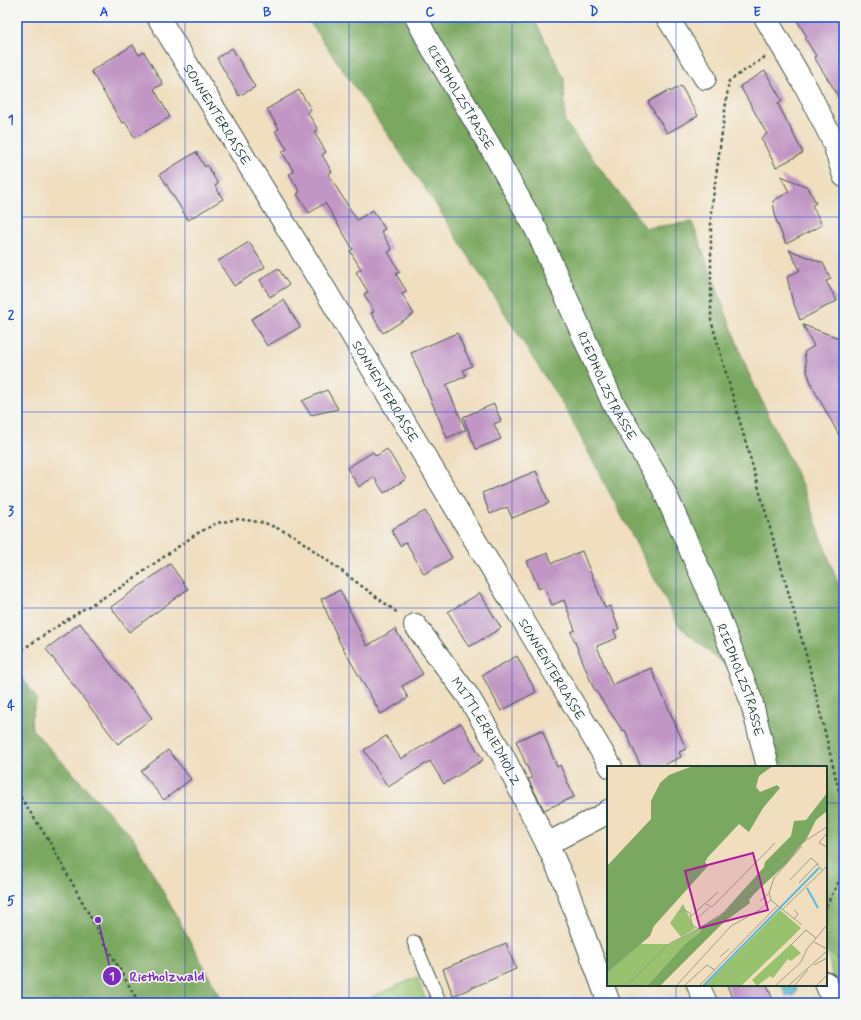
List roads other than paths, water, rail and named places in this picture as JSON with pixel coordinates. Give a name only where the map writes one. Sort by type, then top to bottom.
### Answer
[{"type":"street","name":"SONNENTERRASSE","points":[[158,17],[322,285],[582,716],[610,766]]},
{"type":"street","name":"RIEDHOLZSTRASSE","points":[[416,17],[431,46],[495,155],[537,231],[613,403],[662,486],[708,592],[751,700],[768,766]]},
{"type":"street","points":[[667,17],[705,78]]},
{"type":"street","points":[[765,17],[782,45],[833,141],[844,176]]},
{"type":"street","name":"MITTLERRIEDHOLZ","points":[[415,625],[468,696],[503,756],[547,844]]},
{"type":"street","points":[[607,814],[547,844],[564,881],[609,1003]]},
{"type":"street","points":[[827,985],[834,1003]]},
{"type":"street","points":[[698,986],[706,1003]]},
{"type":"lane","points":[[414,942],[440,1003]]},
{"type":"water","points":[[782,986],[795,986],[797,991],[793,996],[786,996]]},
{"type":"place","name":"Rietholzwald","points":[[98,920]]}]
